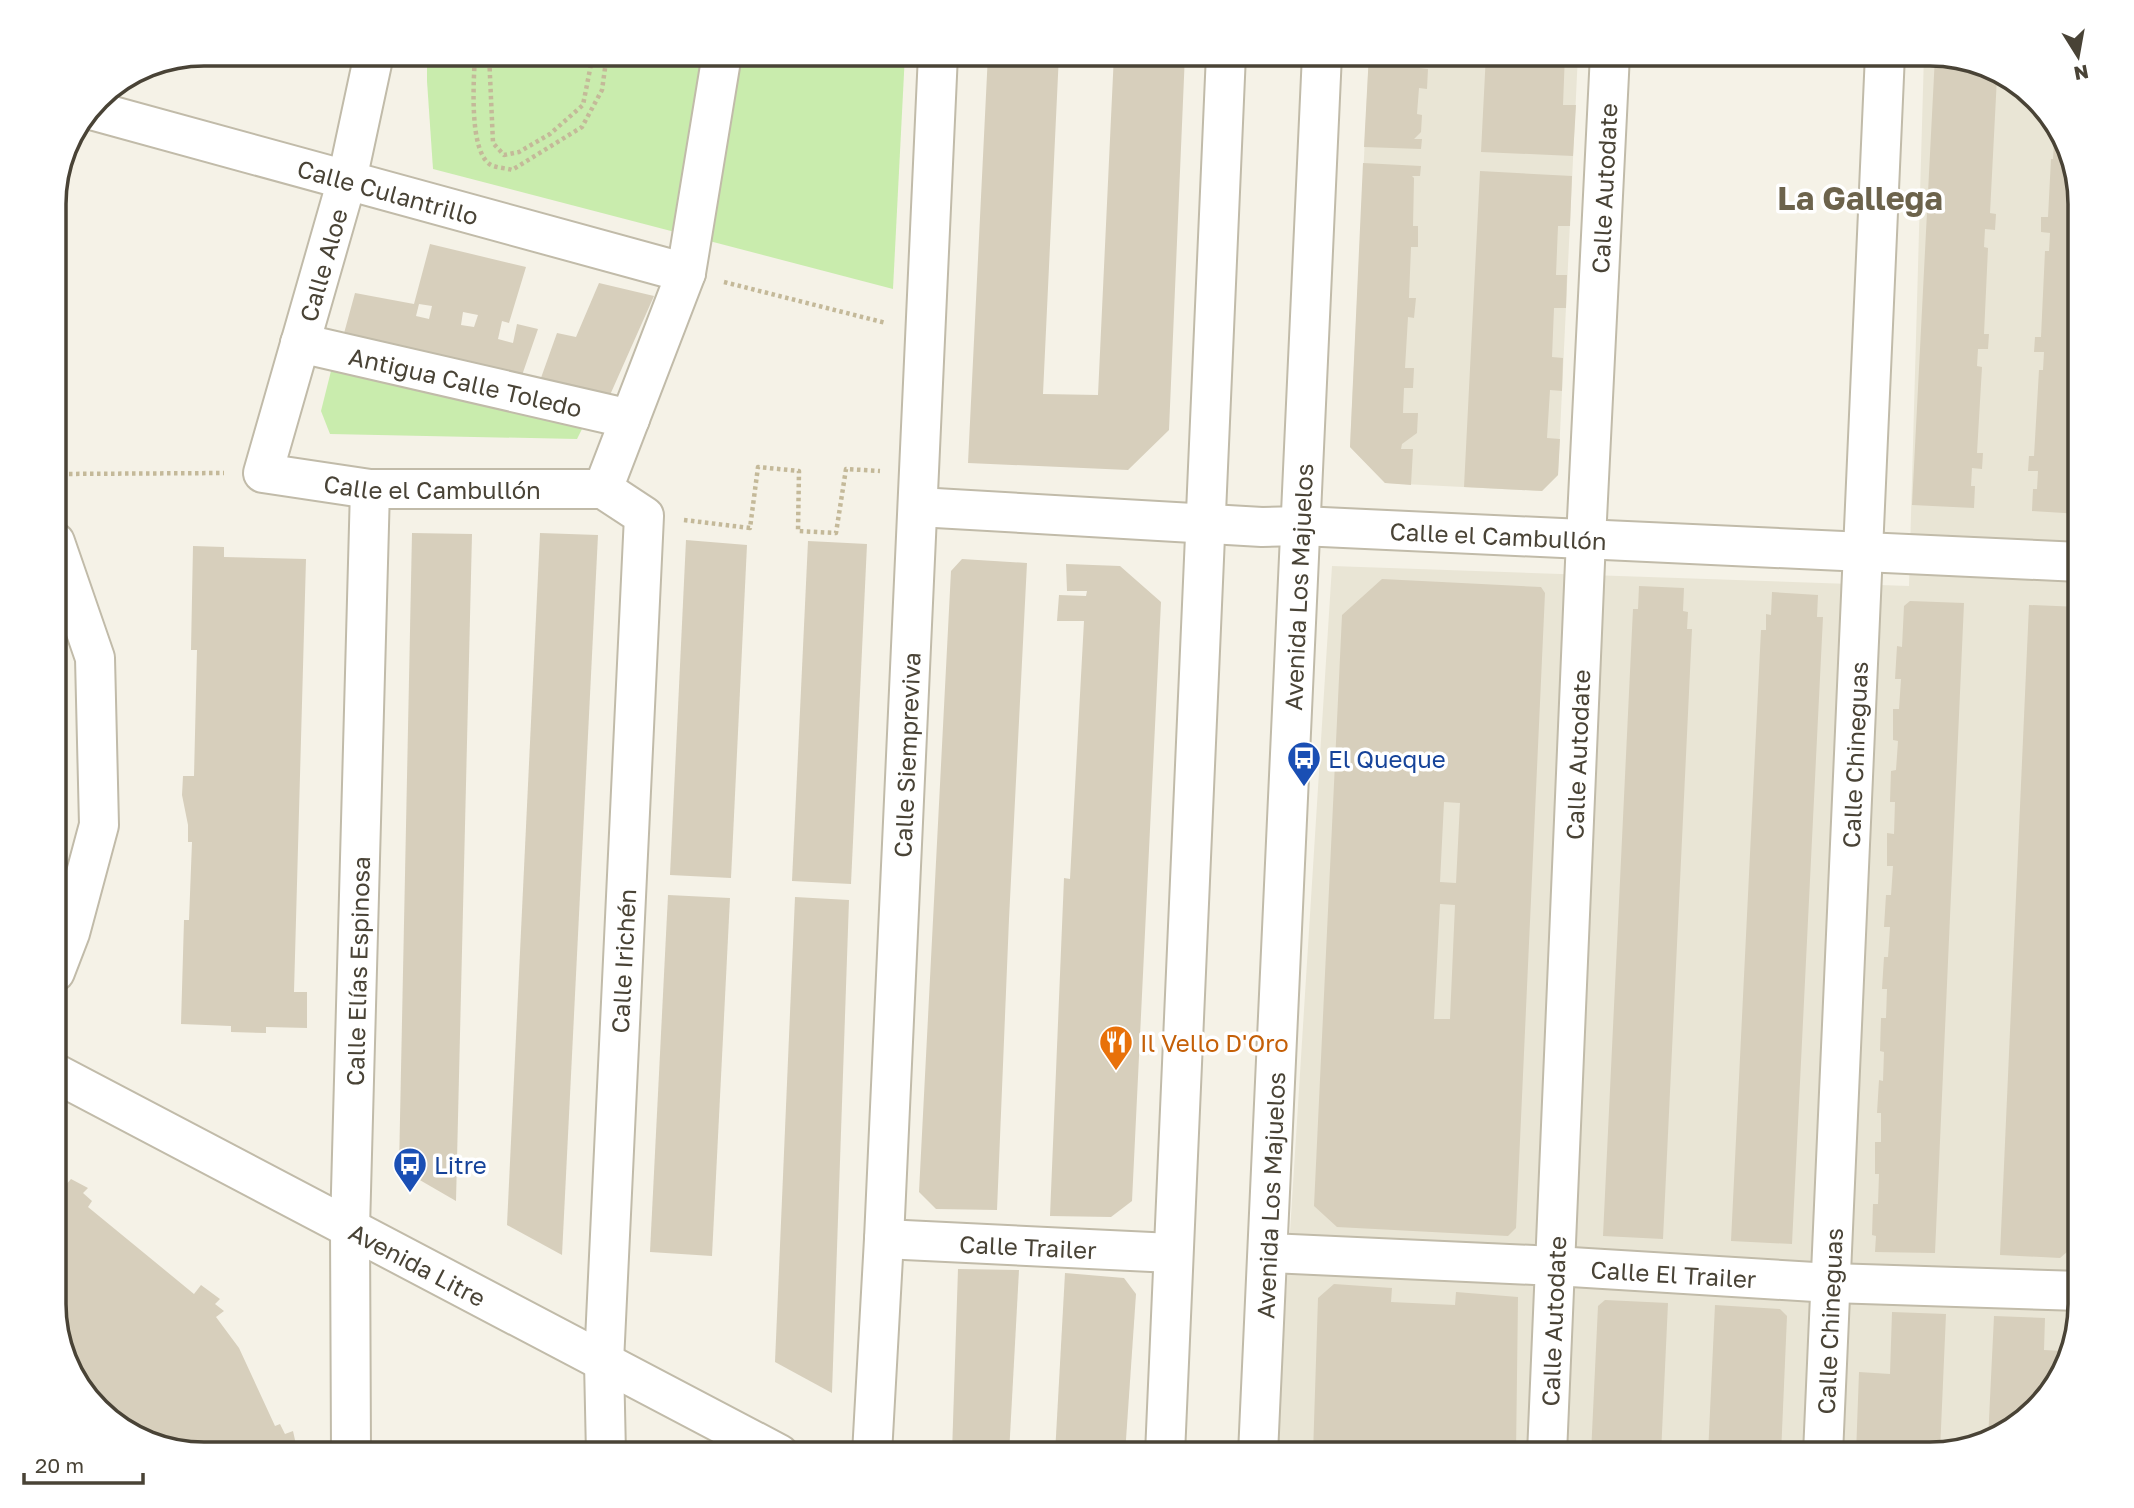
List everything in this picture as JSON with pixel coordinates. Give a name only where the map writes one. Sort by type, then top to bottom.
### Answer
[{"type":"street","name":"Calle Aloe","points":[[263,473],[347,180],[371,67]]},
{"type":"street","points":[[644,516],[603,489],[686,273],[720,67]]},
{"type":"street","name":"Calle Siempreviva","points":[[874,1442],[936,67]]},
{"type":"street","points":[[1164,1442],[1225,67]]},
{"type":"street","name":"Avenida Los Majuelos","points":[[1259,1442],[1321,67]]},
{"type":"street","name":"Calle Autodate","points":[[1547,1442],[1609,67]]},
{"type":"street","name":"Calle Chineguas","points":[[1823,1442],[1884,67]]},
{"type":"street","name":"Calle Culantrillo","points":[[102,113],[686,273]]},
{"type":"street","name":"Antigua Calle Toledo","points":[[300,343],[630,419]]},
{"type":"street","name":"Calle el Cambullón","points":[[263,473],[370,489],[603,489]]},
{"type":"street","name":"Calle Elías Espinosa","points":[[351,1442],[349,1228],[370,489]]},
{"type":"street","name":"Calle el Cambullón","points":[[919,490],[1205,523],[1262,527],[1301,526],[2068,561]]},
{"type":"street","name":"Calle Irichén","points":[[606,1442],[604,1362],[644,516]]},
{"type":"street","points":[[67,577],[95,658],[99,825],[67,941]]},
{"type":"street","name":"Avenida Litre","points":[[67,1079],[756,1442]]},
{"type":"street","name":"Calle Trailer","points":[[884,1239],[1172,1253]]},
{"type":"street","name":"Calle El Trailer","points":[[1268,1253],[1555,1266],[1831,1283],[2068,1291]]},
{"type":"path","points":[[474,67],[473,101],[479,150],[490,165],[512,170],[582,127],[602,90],[605,67]]},
{"type":"path","points":[[490,67],[493,144],[504,155],[519,152],[550,134],[583,105],[590,67]]},
{"type":"path","points":[[686,273],[925,333]]},
{"type":"path","points":[[644,516],[750,528],[758,467],[799,471],[798,531],[836,533],[846,469],[919,490]]},
{"type":"path","points":[[67,474],[263,473]]},
{"type":"shaded area","points":[[1368,67],[1577,67],[1558,475],[1542,491],[1385,483],[1350,447]]},
{"type":"shaded area","points":[[1924,67],[1939,67],[1957,69],[1991,81],[2014,95],[2027,107],[2039,120],[2053,143],[2065,177],[2068,204],[2068,1304],[2063,1340],[2049,1373],[2039,1388],[2014,1413],[1991,1427],[1957,1439],[1930,1442],[1277,1442],[1332,566],[1909,586]]},
{"type":"green space","points":[[427,67],[904,67],[893,289],[433,169]]},
{"type":"green space","points":[[332,367],[585,423],[577,439],[330,434],[321,411]]},
{"type":"building","points":[[987,67],[1058,67],[1043,394],[1098,395],[1113,67],[1184,67],[1169,430],[1128,470],[968,463]]},
{"type":"building","points":[[1368,67],[1428,69],[1427,89],[1419,88],[1417,114],[1422,115],[1421,132],[1414,139],[1422,139],[1421,149],[1364,147]]},
{"type":"building","points":[[1485,67],[1564,67],[1563,105],[1576,105],[1573,156],[1481,152]]},
{"type":"building","points":[[1934,67],[1939,67],[1974,74],[1997,84],[1990,213],[1996,214],[1995,230],[1985,229],[1984,247],[1988,248],[1984,334],[1989,334],[1988,349],[1978,349],[1977,366],[1982,367],[1977,453],[1983,453],[1982,469],[1972,468],[1974,508],[1912,505]]},
{"type":"building","points":[[2054,145],[2065,177],[2068,204],[2068,513],[2032,511],[2033,489],[2037,489],[2038,471],[2028,471],[2029,456],[2034,456],[2039,370],[2043,370],[2044,352],[2034,352],[2035,337],[2041,337],[2045,251],[2049,251],[2050,233],[2041,232],[2041,217],[2048,217]]},
{"type":"building","points":[[1363,163],[1421,166],[1420,176],[1412,176],[1413,226],[1418,226],[1418,247],[1411,247],[1409,298],[1416,298],[1414,318],[1408,317],[1405,368],[1414,368],[1413,388],[1404,388],[1403,413],[1418,413],[1417,433],[1402,444],[1401,449],[1413,449],[1411,485],[1385,483],[1350,447]]},
{"type":"building","points":[[1480,171],[1572,176],[1570,226],[1558,226],[1556,275],[1567,275],[1566,308],[1554,308],[1552,357],[1563,358],[1562,391],[1550,390],[1547,438],[1560,439],[1558,475],[1542,491],[1464,487]]},
{"type":"building","points":[[430,244],[526,267],[509,323],[502,321],[498,339],[513,343],[517,324],[538,329],[519,384],[340,348],[355,293],[414,304]],"holes":[[[419,304],[432,306],[429,319],[416,316]],[[463,312],[478,315],[474,327],[461,325]]]},
{"type":"building","points":[[599,283],[654,296],[606,404],[537,389],[557,333],[576,337]]},
{"type":"building","points":[[412,533],[472,534],[456,1201],[399,1168]]},
{"type":"building","points":[[540,533],[598,535],[562,1255],[507,1225]]},
{"type":"building","points":[[686,540],[747,545],[731,878],[670,875]]},
{"type":"building","points":[[808,541],[867,544],[851,884],[792,881]]},
{"type":"building","points":[[193,546],[224,547],[224,557],[306,559],[294,992],[307,992],[307,1028],[266,1027],[266,1033],[231,1032],[231,1026],[181,1024],[184,920],[189,920],[192,842],[188,842],[188,825],[182,795],[183,776],[194,776],[197,650],[191,650]]},
{"type":"building","points":[[962,559],[1027,563],[997,1210],[936,1209],[919,1192],[951,571]]},
{"type":"building","points":[[1066,564],[1120,566],[1161,602],[1132,1201],[1111,1217],[1050,1216],[1064,878],[1070,879],[1084,621],[1057,621],[1059,595],[1086,596],[1087,591],[1067,591]]},
{"type":"building","points":[[1382,579],[1541,587],[1545,593],[1516,1228],[1508,1236],[1337,1227],[1314,1206],[1342,615]],"holes":[[[1444,802],[1460,803],[1456,883],[1440,882]],[[1440,904],[1455,905],[1450,1019],[1434,1019]]]},
{"type":"building","points":[[1639,586],[1684,588],[1683,611],[1688,612],[1687,629],[1692,629],[1663,1239],[1603,1236],[1633,609],[1638,609]]},
{"type":"building","points":[[1772,592],[1818,595],[1817,617],[1823,617],[1792,1244],[1731,1241],[1761,630],[1766,630],[1766,614],[1771,615]]},
{"type":"building","points":[[1910,601],[1964,603],[1935,1253],[1875,1252],[1876,1236],[1872,1235],[1873,1204],[1878,1204],[1879,1174],[1875,1174],[1875,1142],[1881,1142],[1881,1113],[1877,1113],[1879,1080],[1883,1081],[1881,1018],[1886,1018],[1887,989],[1882,989],[1884,957],[1888,957],[1890,927],[1884,927],[1886,895],[1891,895],[1893,866],[1887,866],[1887,833],[1894,834],[1895,802],[1890,802],[1891,771],[1896,770],[1898,741],[1893,740],[1893,709],[1899,709],[1901,679],[1895,679],[1897,646],[1902,647],[1904,606]]},
{"type":"building","points":[[2029,605],[2068,607],[2067,1252],[2060,1258],[2000,1255]]},
{"type":"building","points":[[668,895],[730,898],[712,1256],[650,1252]]},
{"type":"building","points":[[795,897],[849,900],[832,1393],[775,1362]]},
{"type":"building","points":[[71,1179],[88,1188],[83,1193],[92,1201],[88,1207],[194,1294],[201,1285],[220,1299],[215,1304],[224,1311],[216,1317],[239,1348],[275,1426],[280,1424],[285,1434],[293,1431],[295,1442],[204,1442],[177,1439],[135,1423],[101,1395],[81,1365],[69,1331],[67,1184]]},
{"type":"building","points":[[958,1269],[1019,1270],[1010,1442],[952,1442]]},
{"type":"building","points":[[1065,1273],[1124,1278],[1136,1294],[1126,1442],[1056,1442]]},
{"type":"building","points":[[1334,1284],[1392,1288],[1391,1302],[1455,1305],[1456,1292],[1518,1297],[1516,1442],[1313,1442],[1318,1298]]},
{"type":"building","points":[[1605,1300],[1668,1303],[1662,1442],[1592,1442],[1598,1306]]},
{"type":"building","points":[[1715,1305],[1780,1309],[1787,1316],[1782,1442],[1709,1442]]},
{"type":"building","points":[[1892,1312],[1946,1314],[1940,1441],[1856,1442],[1859,1372],[1890,1374]]},
{"type":"building","points":[[1994,1316],[2045,1318],[2044,1350],[2059,1351],[2049,1373],[2039,1388],[2014,1413],[1989,1428]]},
{"type":"place","name":"El Queque","points":[[1304,788]]},
{"type":"place","name":"Il Vello D'Oro","points":[[1116,1072]]},
{"type":"place","name":"Litre","points":[[410,1194]]},
{"type":"district","name":"La Gallega","points":[[1860,198]]}]
